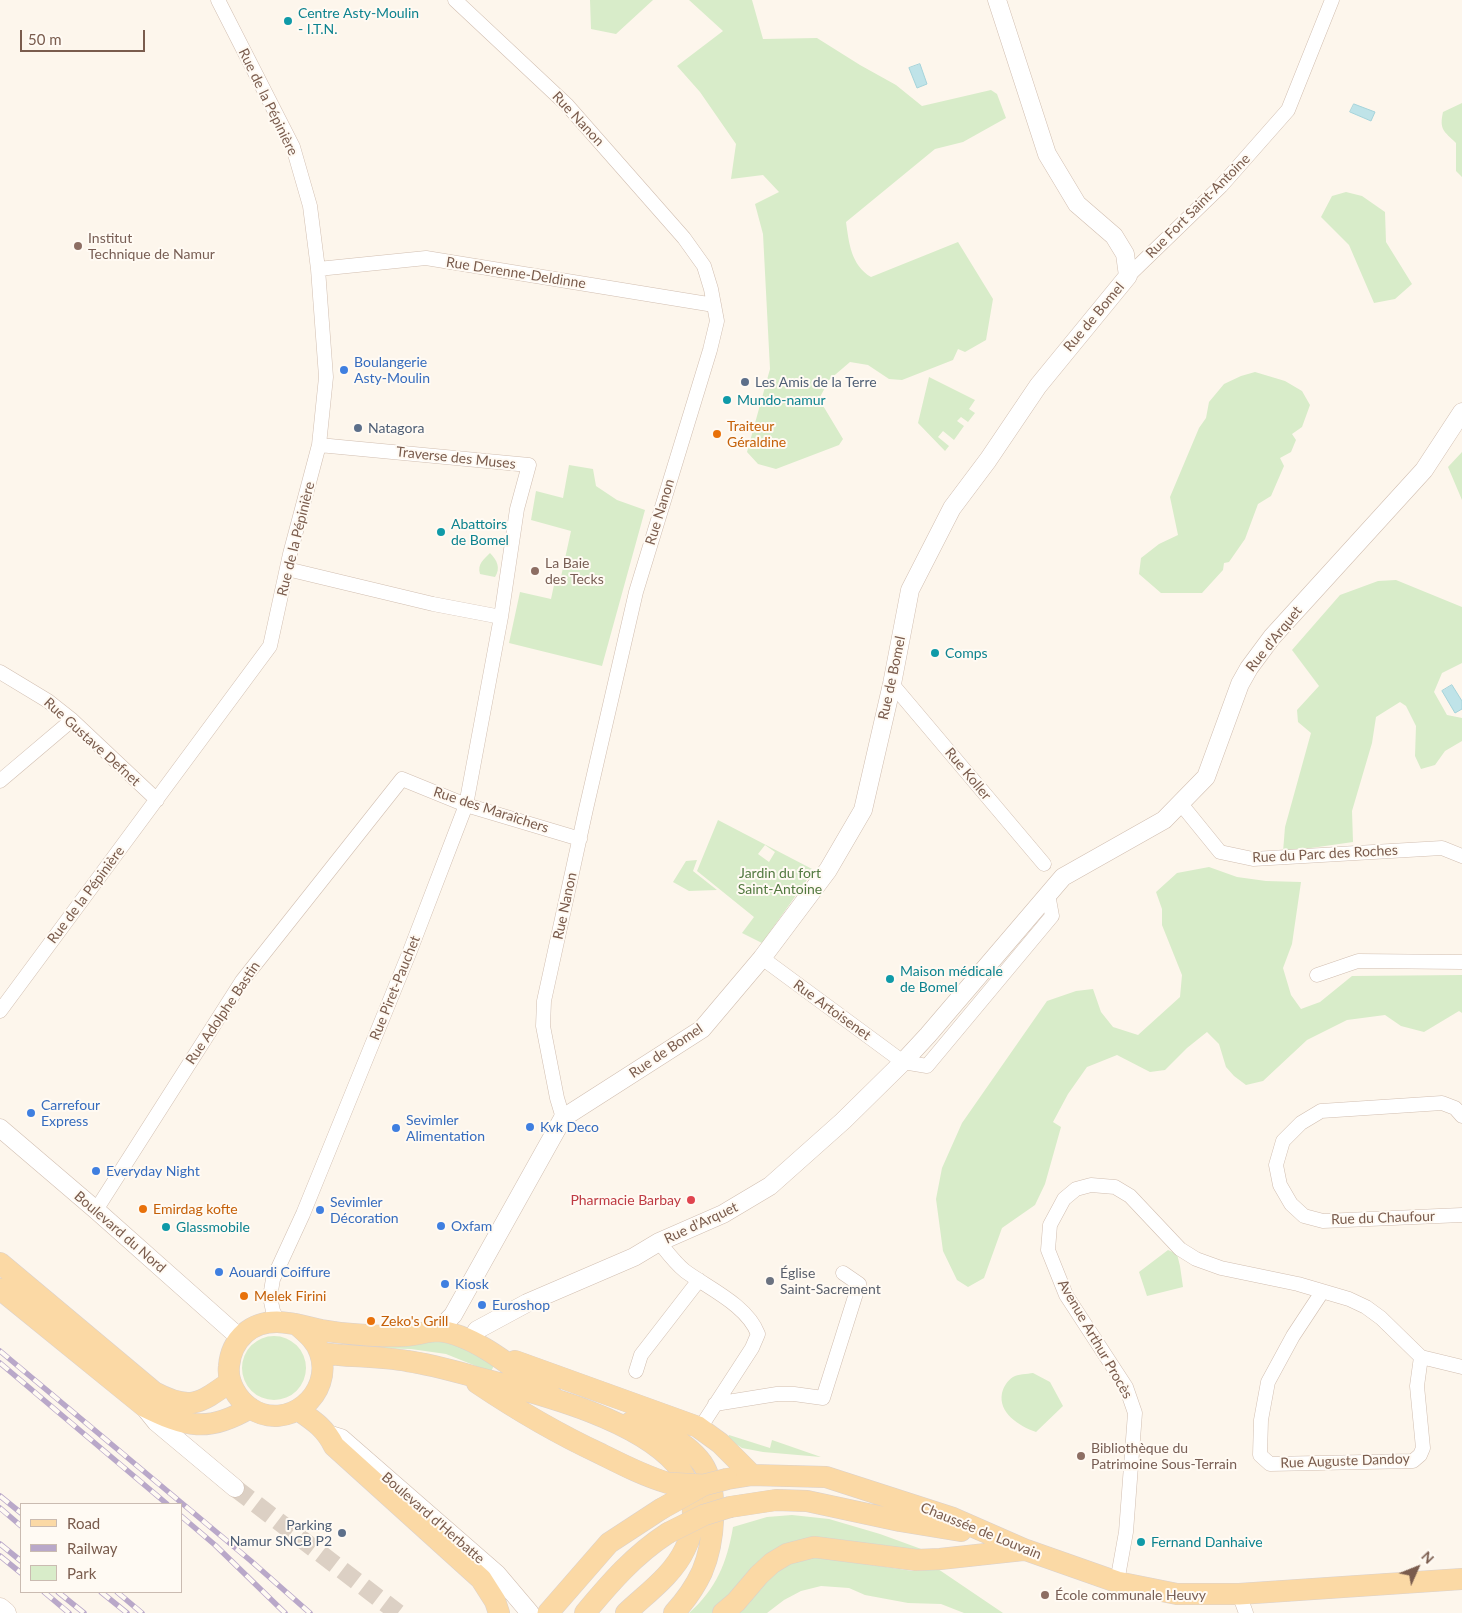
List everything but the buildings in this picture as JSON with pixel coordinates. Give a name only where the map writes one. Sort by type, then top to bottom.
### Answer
[{"type":"main road","points":[[0,1263],[154,1392],[181,1404],[194,1404],[230,1382]]},
{"type":"main road","points":[[0,1289],[144,1406],[159,1414],[198,1426],[222,1422],[250,1408]]},
{"type":"main road","points":[[287,1323],[315,1343],[320,1352],[323,1366],[321,1381],[314,1396],[298,1410],[284,1415],[267,1415],[250,1408],[238,1397],[230,1382],[228,1370],[233,1348],[240,1338],[251,1328],[264,1323],[287,1323],[336,1332],[368,1335],[410,1335],[437,1331],[471,1340],[554,1398]]},
{"type":"main road","points":[[320,1352],[340,1356],[406,1360],[554,1398],[608,1420],[640,1436],[677,1464],[688,1484],[693,1506],[692,1532],[685,1550],[669,1572],[626,1613]]},
{"type":"main road","points":[[489,1352],[698,1427],[720,1443],[752,1476]]},
{"type":"main road","points":[[463,1374],[540,1424],[646,1476],[668,1482],[704,1485]]},
{"type":"main road","points":[[298,1410],[328,1434],[334,1446],[481,1579],[497,1607]]},
{"type":"main road","points":[[608,1420],[643,1423],[681,1442],[702,1464],[713,1492],[710,1546],[702,1572],[684,1603],[674,1613]]},
{"type":"main road","name":"Chaussée de Louvain","points":[[548,1613],[609,1543],[633,1526],[661,1508],[704,1485],[727,1479],[752,1476],[826,1477],[954,1518],[1026,1550],[1117,1582],[1177,1594],[1242,1603],[1462,1579]]},
{"type":"main road","points":[[585,1613],[622,1569],[652,1543],[697,1518],[730,1508],[776,1500],[807,1501],[900,1521],[993,1536]]},
{"type":"main road","points":[[723,1613],[736,1602],[772,1563],[787,1554],[814,1548],[916,1560],[1026,1550]]},
{"type":"main road","points":[[0,1608],[6,1613]]},
{"type":"street","name":"Rue de la Pépinière","points":[[0,1011],[270,646],[287,569],[319,445],[326,377],[318,269],[310,206],[293,147],[218,0]]},
{"type":"street","name":"Rue Nanon","points":[[454,0],[567,105],[684,238],[706,270],[712,289],[717,321],[710,350],[636,592],[544,1001],[543,1026],[557,1098],[563,1118]]},
{"type":"street","name":"Rue de Bomel","points":[[437,1331],[453,1315],[460,1304],[563,1118],[702,1029],[762,958],[828,870],[863,810],[892,684],[910,590],[952,508],[988,460],[1038,386],[1128,276],[1124,254],[1114,236],[1077,204],[1046,154],[997,0]]},
{"type":"street","name":"Rue Fort Saint-Antoine","points":[[1128,276],[1221,186],[1288,110],[1332,0]]},
{"type":"street","name":"Rue Derenne-Deldinne","points":[[318,269],[426,258],[714,305]]},
{"type":"street","name":"Rue d'Arquet","points":[[471,1340],[477,1330],[527,1303],[634,1257],[659,1242],[723,1214],[759,1194],[843,1121],[928,1035],[1063,877],[1164,820],[1206,777],[1240,684],[1248,668],[1272,637],[1424,470],[1462,412]]},
{"type":"street","name":"Traverse des Muses","points":[[319,445],[529,465],[517,509],[502,617],[496,644]]},
{"type":"street","points":[[287,569],[432,604],[502,617]]},
{"type":"street","name":"Rue Piret-Pauchet","points":[[287,1323],[274,1311],[270,1296],[273,1279],[307,1205],[410,951],[466,805],[496,644]]},
{"type":"street","name":"Rue Gustave Defnet","points":[[0,672],[48,701],[72,720],[157,800]]},
{"type":"street","name":"Rue Koller","points":[[892,684],[1044,864]]},
{"type":"street","points":[[0,781],[72,720]]},
{"type":"street","name":"Rue des Maraîchers","points":[[402,779],[466,805],[580,839]]},
{"type":"street","name":"Rue Adolphe Bastin","points":[[96,1210],[242,981],[402,779]]},
{"type":"street","name":"Rue du Parc des Roches","points":[[1181,804],[1220,852],[1253,859],[1442,848],[1462,856]]},
{"type":"street","name":"Rue Artoisenet","points":[[762,958],[903,1062]]},
{"type":"street","points":[[1317,975],[1358,961],[1462,962]]},
{"type":"street","name":"Rue du Chaufour","points":[[1458,1112],[1442,1102],[1321,1111],[1301,1123],[1283,1141],[1276,1165],[1280,1185],[1291,1204],[1304,1216],[1323,1221],[1462,1215]]},
{"type":"street","name":"Boulevard du Nord","points":[[0,1128],[96,1210],[240,1338]]},
{"type":"street","name":"Avenue Arthur Procès","points":[[1117,1582],[1126,1532],[1135,1413],[1126,1387],[1066,1295],[1048,1250],[1050,1225],[1064,1199],[1076,1189],[1092,1184],[1115,1187],[1130,1196],[1180,1249],[1196,1259],[1221,1268],[1298,1284],[1350,1299],[1366,1307],[1380,1318],[1422,1357],[1462,1367]]},
{"type":"street","points":[[659,1242],[684,1270],[717,1291],[746,1316],[758,1334],[752,1348],[704,1422],[698,1427]]},
{"type":"street","points":[[715,1404],[777,1394],[823,1398],[859,1284],[843,1273]]},
{"type":"street","points":[[636,1371],[641,1355],[699,1280]]},
{"type":"street","name":"Rue Auguste Dandoy","points":[[1322,1292],[1268,1382],[1261,1420],[1260,1455],[1270,1464],[1413,1461],[1420,1455],[1423,1448],[1417,1386],[1422,1357]]},
{"type":"street","points":[[460,1304],[471,1340]]},
{"type":"street","points":[[144,1406],[156,1422],[235,1488]]},
{"type":"street","name":"Boulevard d'Herbatte","points":[[328,1434],[341,1438],[409,1495],[497,1574],[530,1613]]},
{"type":"green space","points":[[590,0],[653,0],[616,34],[591,29]]},
{"type":"green space","points":[[689,0],[752,0],[763,39],[817,38],[896,85],[922,106],[991,90],[997,94],[1006,118],[963,142],[935,149],[846,222],[855,260],[864,272],[871,277],[958,242],[993,299],[986,340],[965,352],[958,349],[953,360],[902,380],[889,379],[868,365],[850,362],[829,380],[819,399],[843,439],[839,445],[776,469],[758,464],[747,452],[770,369],[763,234],[755,204],[779,192],[763,175],[731,179],[736,144],[700,92],[677,66],[723,31]]},
{"type":"green space","points":[[1462,103],[1462,177],[1456,171],[1456,143],[1446,133],[1442,123],[1443,112]]},
{"type":"green space","points":[[1346,192],[1362,196],[1385,212],[1386,242],[1412,284],[1395,299],[1374,303],[1349,245],[1321,217],[1332,196]]},
{"type":"green space","points":[[1255,372],[1285,381],[1302,391],[1310,405],[1302,427],[1292,434],[1296,440],[1291,452],[1280,458],[1284,466],[1271,496],[1258,504],[1245,539],[1229,562],[1224,563],[1223,570],[1202,593],[1161,593],[1139,574],[1141,558],[1159,544],[1178,535],[1170,497],[1199,428],[1206,418],[1209,402],[1224,384]]},
{"type":"green space","points":[[929,377],[975,400],[969,409],[975,413],[968,422],[961,417],[957,421],[964,426],[954,440],[943,431],[938,437],[949,446],[945,451],[918,423]]},
{"type":"green space","points":[[1462,452],[1462,500],[1448,467]]},
{"type":"green space","points":[[569,465],[593,469],[596,486],[617,500],[645,510],[602,666],[509,643],[520,592],[551,599],[554,585],[559,586],[571,531],[531,520],[536,491],[563,498]]},
{"type":"green space","points":[[490,553],[495,558],[497,564],[498,570],[495,577],[480,574],[479,570],[483,560]]},
{"type":"green space","points":[[1396,580],[1462,607],[1462,663],[1442,673],[1434,692],[1447,715],[1462,718],[1462,741],[1445,751],[1435,765],[1421,769],[1415,756],[1416,726],[1406,706],[1400,702],[1376,717],[1372,743],[1352,811],[1353,842],[1283,852],[1285,827],[1311,733],[1298,722],[1297,710],[1319,686],[1292,650],[1340,595],[1378,581]]},
{"type":"green space","name":"Jardin du fort Saint-Antoine","points":[[718,820],[814,870],[762,943],[742,933],[754,917],[697,871]],"holes":[[[765,845],[775,852],[769,862],[758,854]]]},
{"type":"green space","points":[[697,860],[693,871],[717,890],[689,891],[673,882],[686,861]]},
{"type":"green space","points":[[1209,867],[1237,877],[1266,881],[1301,882],[1292,944],[1283,968],[1291,995],[1301,1009],[1320,1002],[1352,976],[1462,975],[1462,1013],[1459,1011],[1424,1032],[1401,1026],[1385,1015],[1347,1020],[1307,1040],[1263,1081],[1246,1085],[1226,1067],[1219,1044],[1207,1032],[1187,1048],[1165,1070],[1150,1072],[1117,1055],[1087,1067],[1068,1094],[1053,1122],[1061,1127],[1045,1184],[1035,1205],[1002,1228],[984,1278],[968,1287],[957,1280],[943,1251],[936,1199],[942,1168],[962,1123],[1047,1001],[1076,991],[1093,989],[1101,1012],[1113,1027],[1138,1035],[1180,997],[1182,975],[1162,925],[1162,909],[1156,892],[1177,873]]},
{"type":"green space","points":[[1168,1250],[1177,1254],[1183,1287],[1147,1296],[1139,1272]]},
{"type":"green space","points":[[274,1336],[292,1342],[300,1350],[306,1368],[300,1386],[292,1394],[274,1400],[256,1394],[248,1386],[242,1368],[248,1350],[256,1342]]},
{"type":"green space","points":[[374,1340],[450,1341],[494,1365],[491,1372],[446,1354],[411,1349],[374,1348]]},
{"type":"green space","points":[[1033,1373],[1050,1382],[1063,1406],[1036,1432],[1011,1418],[1003,1407],[1002,1400],[1002,1393],[1007,1382],[1017,1375]]},
{"type":"green space","points":[[729,1435],[770,1448],[772,1440],[821,1457],[763,1452],[742,1448],[727,1438]]},
{"type":"green space","points":[[792,1515],[829,1519],[880,1534],[924,1550],[812,1540],[712,1613],[689,1613],[706,1595],[719,1575],[724,1564],[733,1527],[767,1517]]},
{"type":"green space","points":[[804,1558],[825,1558],[913,1571],[938,1569],[1003,1613],[964,1613],[941,1604],[908,1603],[865,1595],[849,1588],[821,1586],[801,1591],[784,1600],[767,1613],[739,1613],[766,1581],[782,1567]]},
{"type":"water","points":[[920,64],[927,84],[917,88],[909,68]]},
{"type":"water","points":[[1354,104],[1375,112],[1371,121],[1350,112]]},
{"type":"water","points":[[1452,685],[1462,701],[1462,709],[1455,713],[1442,691]]},
{"type":"tunnel","points":[[235,1488],[398,1613]]},
{"type":"railway","points":[[0,1351],[182,1503]]},
{"type":"railway","points":[[0,1363],[166,1503]]},
{"type":"railway","points":[[0,1496],[20,1512]]},
{"type":"railway","points":[[182,1503],[310,1613]]},
{"type":"railway","points":[[0,1508],[20,1525]]},
{"type":"railway","points":[[182,1517],[215,1545],[285,1613]]},
{"type":"railway","points":[[0,1544],[20,1560]]},
{"type":"railway","points":[[0,1556],[20,1572]]},
{"type":"railway","points":[[45,1593],[69,1613]]},
{"type":"railway","points":[[59,1593],[84,1613]]},
{"type":"railway","points":[[102,1593],[127,1613]]},
{"type":"railway","points":[[118,1593],[142,1613]]},
{"type":"place","name":"Centre Asty-Moulin - I.T.N.","points":[[288,21]]},
{"type":"place","name":"Institut Technique de Namur","points":[[78,246]]},
{"type":"place","name":"Boulangerie Asty-Moulin","points":[[344,370]]},
{"type":"place","name":"Les Amis de la Terre","points":[[745,382]]},
{"type":"place","name":"Mundo-namur","points":[[727,400]]},
{"type":"place","name":"Natagora","points":[[358,428]]},
{"type":"place","name":"Traiteur Géraldine","points":[[717,434]]},
{"type":"place","name":"Abattoirs de Bomel","points":[[441,532]]},
{"type":"place","name":"La Baie des Tecks","points":[[535,571]]},
{"type":"place","name":"Comps","points":[[935,653]]},
{"type":"place","name":"Maison médicale de Bomel","points":[[890,979]]},
{"type":"place","name":"Carrefour Express","points":[[31,1113]]},
{"type":"place","name":"Kvk Deco","points":[[530,1127]]},
{"type":"place","name":"Sevimler Alimentation","points":[[396,1128]]},
{"type":"place","name":"Everyday Night","points":[[96,1171]]},
{"type":"place","name":"Pharmacie Barbay","points":[[691,1200]]},
{"type":"place","name":"Emirdag kofte","points":[[143,1209]]},
{"type":"place","name":"Sevimler Décoration","points":[[320,1210]]},
{"type":"place","name":"Oxfam","points":[[441,1226]]},
{"type":"place","name":"Glassmobile","points":[[166,1227]]},
{"type":"place","name":"Aouardi Coiffure","points":[[219,1272]]},
{"type":"place","name":"Église Saint-Sacrement","points":[[770,1281]]},
{"type":"place","name":"Kiosk","points":[[445,1284]]},
{"type":"place","name":"Melek Firini","points":[[244,1296]]},
{"type":"place","name":"Euroshop","points":[[482,1305]]},
{"type":"place","name":"Zeko's Grill","points":[[371,1321]]},
{"type":"place","name":"Bibliothèque du Patrimoine Sous-Terrain","points":[[1081,1456]]},
{"type":"place","name":"Parking Namur SNCB P2","points":[[342,1533]]},
{"type":"place","name":"Fernand Danhaive","points":[[1141,1542]]},
{"type":"place","name":"École communale Heuvy","points":[[1045,1595]]}]
